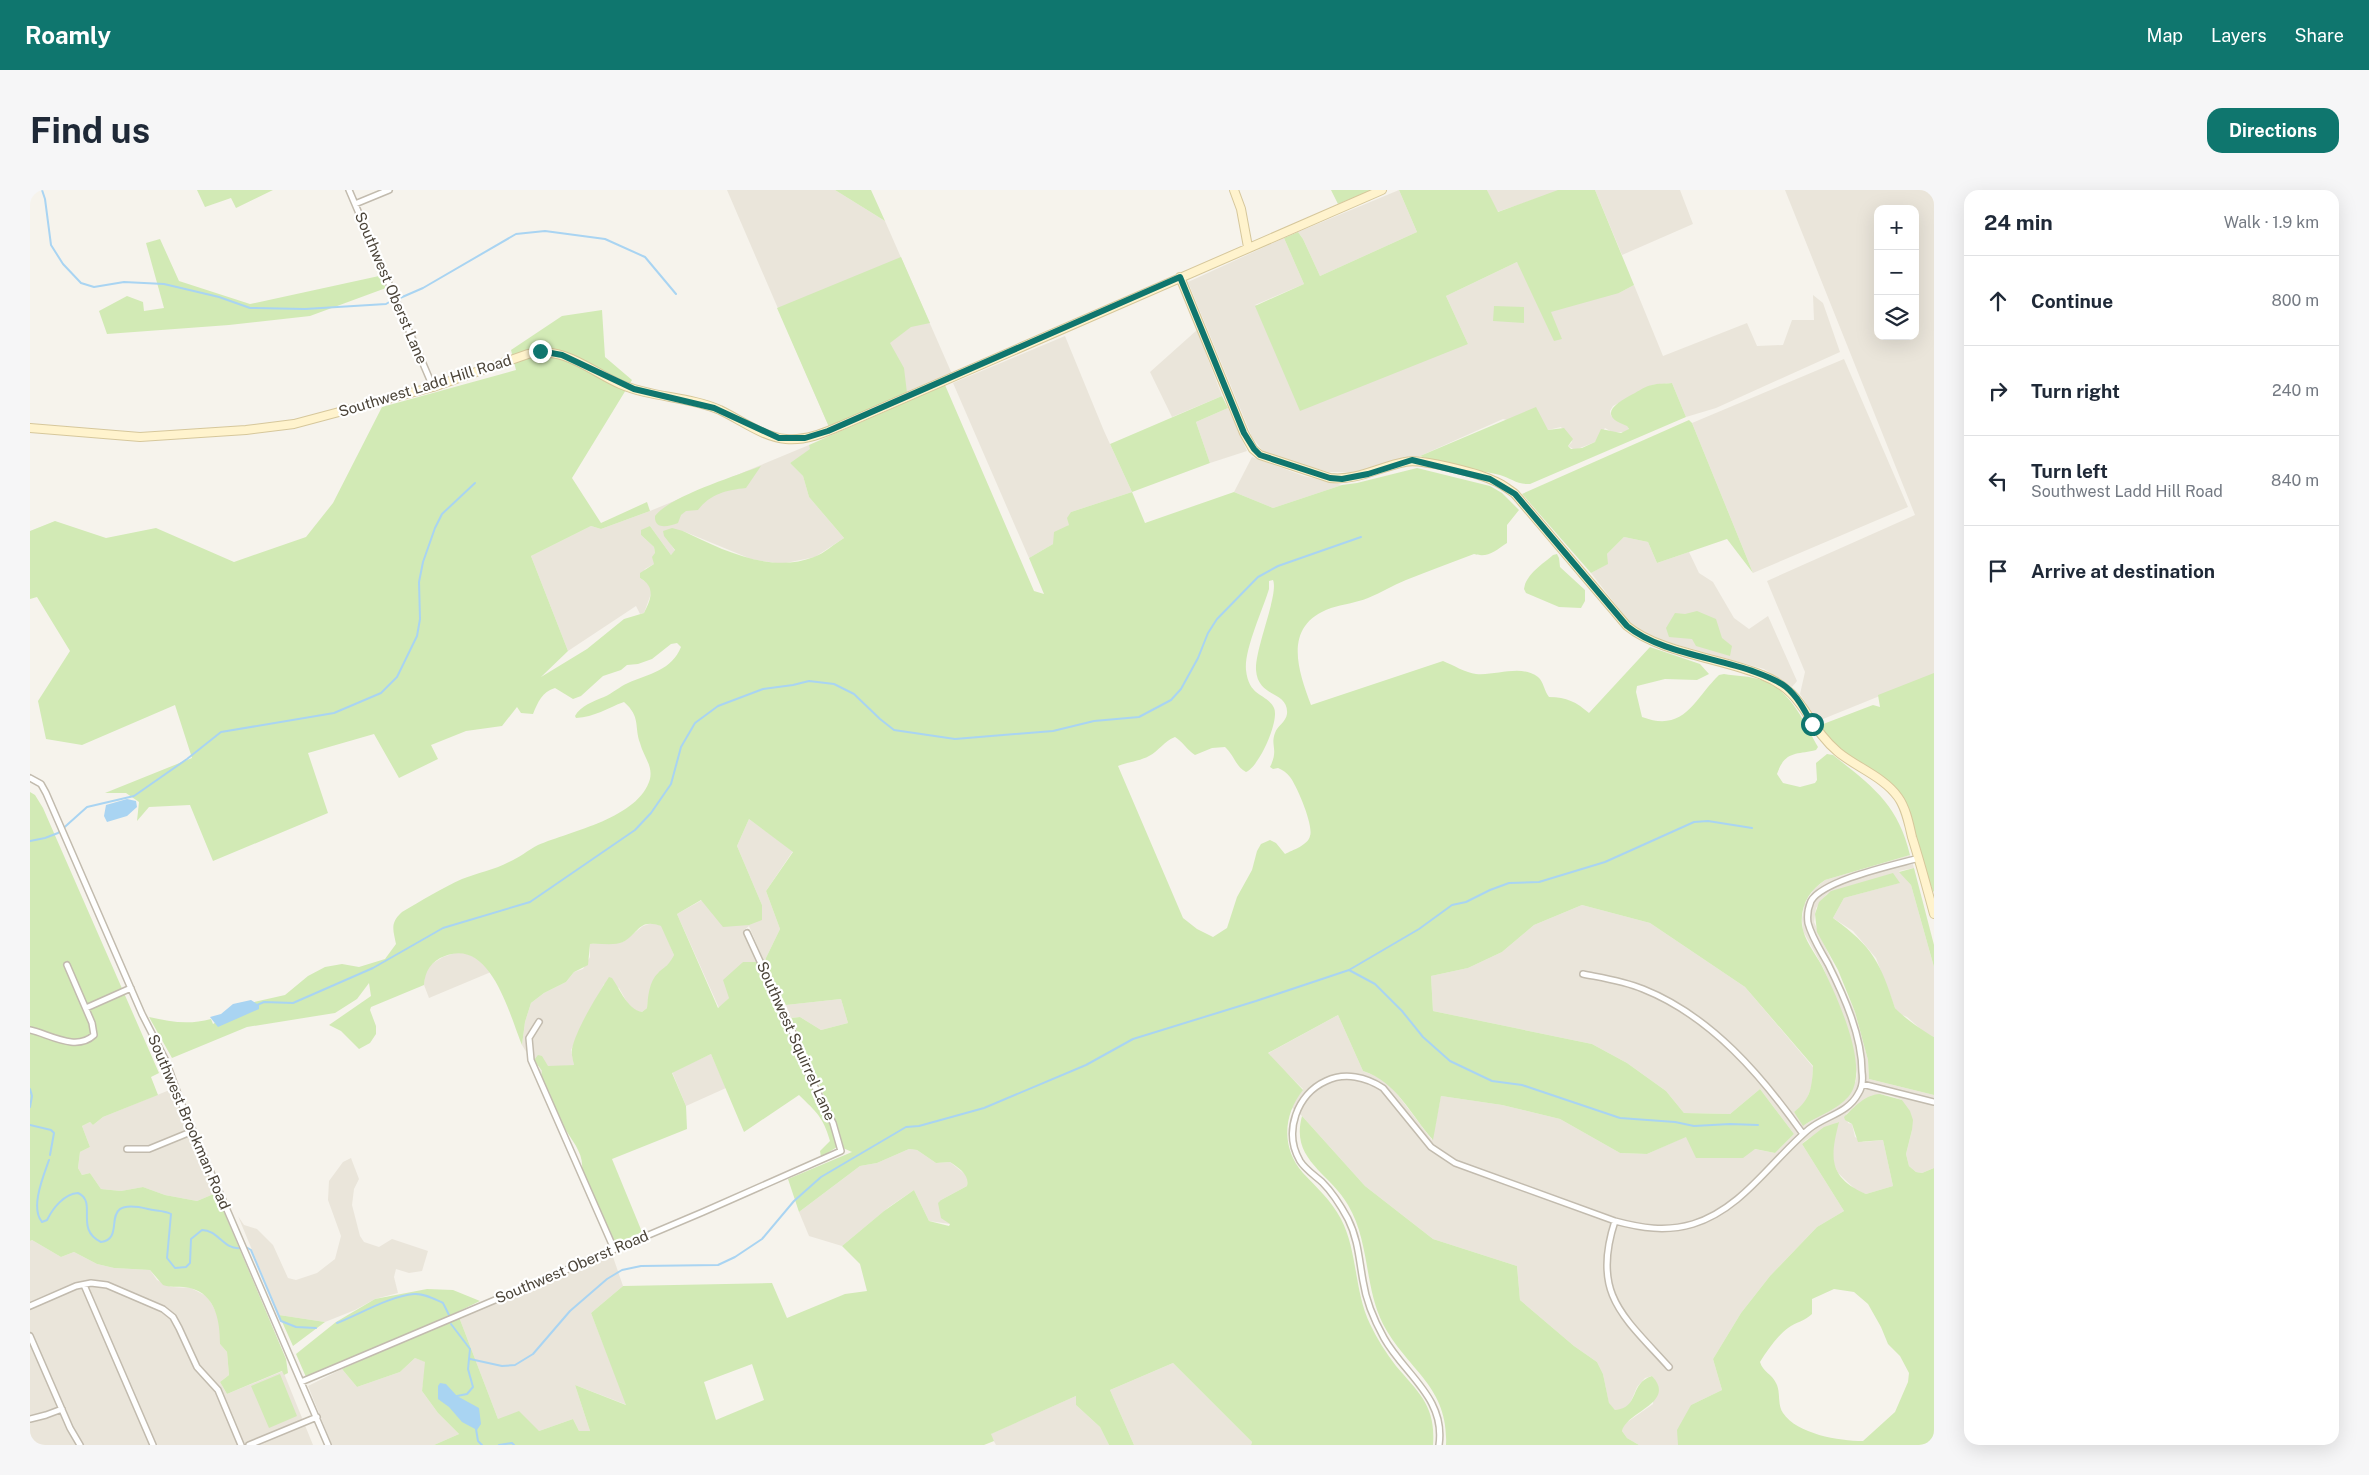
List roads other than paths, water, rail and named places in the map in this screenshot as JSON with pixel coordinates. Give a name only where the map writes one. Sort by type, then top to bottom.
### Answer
[{"type":"street","name":"Southwest Oberst Lane","points":[[349,190],[433,387]]},
{"type":"street","points":[[355,204],[389,190]]},
{"type":"street","points":[[1234,190],[1242,212],[1248,247]]},
{"type":"street","name":"Southwest Ladd Hill Road","points":[[30,428],[140,437],[246,430],[303,423],[433,387],[528,354],[553,352],[634,389],[714,408],[779,438],[805,438],[836,427],[1382,190]]},
{"type":"street","points":[[1180,277],[1244,433],[1260,455],[1330,478],[1342,479],[1360,476],[1412,460],[1490,479],[1504,485],[1515,494],[1627,626],[1638,635],[1652,642],[1741,667],[1786,687],[1799,701],[1812,724],[1837,751],[1891,789],[1899,799],[1919,858],[1934,914]]},
{"type":"street","name":"Southwest Brookman Road","points":[[30,778],[40,784],[46,793],[131,988],[166,1061],[193,1131],[328,1445]]},
{"type":"street","points":[[1439,1445],[1439,1422],[1433,1403],[1425,1389],[1397,1358],[1374,1317],[1364,1290],[1359,1251],[1351,1224],[1334,1196],[1308,1170],[1296,1153],[1293,1122],[1299,1104],[1319,1084],[1330,1079],[1346,1076],[1373,1081],[1383,1088],[1432,1148],[1455,1163],[1614,1221],[1639,1227],[1657,1229],[1692,1224],[1710,1217],[1736,1200],[1803,1134],[1821,1121],[1845,1109],[1858,1094],[1862,1084],[1860,1050],[1850,1017],[1808,922],[1808,910],[1817,894],[1838,881],[1919,858]]},
{"type":"street","name":"Southwest Squirrel Lane","points":[[747,933],[793,1033],[801,1059],[833,1123],[841,1150]]},
{"type":"street","points":[[30,1030],[62,1040],[86,1040],[92,1036],[94,1032],[86,1008],[67,965]]},
{"type":"street","points":[[1583,974],[1643,989],[1669,1002],[1694,1019],[1721,1039],[1762,1080],[1803,1134]]},
{"type":"street","points":[[86,1008],[131,988]]},
{"type":"street","points":[[539,1022],[529,1038],[528,1045],[531,1060],[614,1249]]},
{"type":"street","points":[[1862,1084],[1934,1102]]},
{"type":"street","points":[[127,1149],[149,1149],[193,1131]]},
{"type":"street","name":"Southwest Oberst Road","points":[[301,1382],[841,1150]]},
{"type":"street","points":[[1614,1221],[1605,1264],[1611,1294],[1625,1318],[1669,1367]]},
{"type":"street","points":[[30,1306],[76,1286],[91,1283],[107,1285],[132,1298],[154,1304],[172,1317],[197,1367],[218,1390],[242,1445]]},
{"type":"street","points":[[84,1285],[153,1445]]},
{"type":"street","points":[[30,1336],[80,1445]]},
{"type":"street","points":[[30,1419],[62,1409]]},
{"type":"street","points":[[249,1445],[317,1417]]},
{"type":"water","points":[[127,799],[136,801],[137,807],[127,816],[107,822],[104,816],[106,805]]},
{"type":"water","points":[[251,1000],[259,1005],[259,1009],[218,1027],[210,1017],[221,1014],[233,1004]]},
{"type":"water","points":[[440,1383],[446,1384],[457,1396],[479,1408],[481,1424],[477,1430],[462,1422],[449,1407],[438,1399],[438,1386]]},
{"type":"waterway","points":[[42,190],[45,199],[51,245],[63,264],[81,283],[94,287],[124,282],[164,284],[219,297],[250,308],[305,309],[386,304],[391,301]]},
{"type":"waterway","points":[[400,298],[423,288],[516,234],[545,231],[605,239],[645,257],[676,294]]},
{"type":"waterway","points":[[30,841],[58,833],[87,807],[134,796],[187,759],[221,732],[334,713],[381,693],[397,677],[417,636],[420,619],[419,582],[423,562],[435,528],[442,514],[475,483]]},
{"type":"waterway","points":[[257,1005],[264,1002],[293,1003],[373,968],[443,928],[530,902],[635,830],[651,813],[671,784],[681,747],[695,723],[718,706],[763,689],[809,681],[834,684],[854,694],[894,730],[955,739],[1053,731],[1094,721],[1139,717],[1171,700],[1181,689],[1198,658],[1208,633],[1217,619],[1258,577],[1278,566],[1361,537]]},
{"type":"waterway","points":[[470,1359],[502,1366],[515,1365],[533,1354],[570,1311],[607,1279],[622,1270],[641,1266],[718,1265],[735,1257],[762,1239],[794,1201],[821,1177],[906,1127],[919,1126],[984,1108],[1086,1065],[1133,1039],[1349,970],[1419,929],[1452,905],[1466,902],[1509,883],[1539,882],[1605,862],[1694,822],[1708,821],[1752,828]]},
{"type":"waterway","points":[[1349,970],[1375,984],[1402,1011],[1423,1037],[1450,1061],[1492,1081],[1522,1085],[1620,1118],[1675,1122],[1694,1126],[1758,1125]]},
{"type":"waterway","points":[[30,1089],[32,1096],[30,1107]]},
{"type":"waterway","points":[[30,1125],[51,1130],[54,1133],[50,1155]]},
{"type":"waterway","points":[[49,1160],[37,1201],[37,1209],[42,1222],[47,1220],[56,1206],[64,1199],[78,1193],[84,1197],[86,1203],[89,1230],[93,1237],[101,1242],[109,1239],[113,1233],[117,1213],[122,1208],[132,1207],[171,1214],[167,1258],[175,1268],[186,1267],[190,1263],[191,1239],[202,1230],[212,1233],[234,1248],[240,1248]]},
{"type":"waterway","points":[[246,1247],[251,1250],[281,1321],[296,1327],[316,1328]]},
{"type":"waterway","points":[[337,1323],[395,1298],[414,1294],[425,1295],[443,1303],[449,1315]]},
{"type":"waterway","points":[[451,1324],[470,1349],[468,1369],[473,1387],[467,1394],[457,1396]]},
{"type":"waterway","points":[[476,1429],[478,1441],[482,1445]]},
{"type":"waterway","points":[[499,1445],[512,1443],[514,1445]]}]
